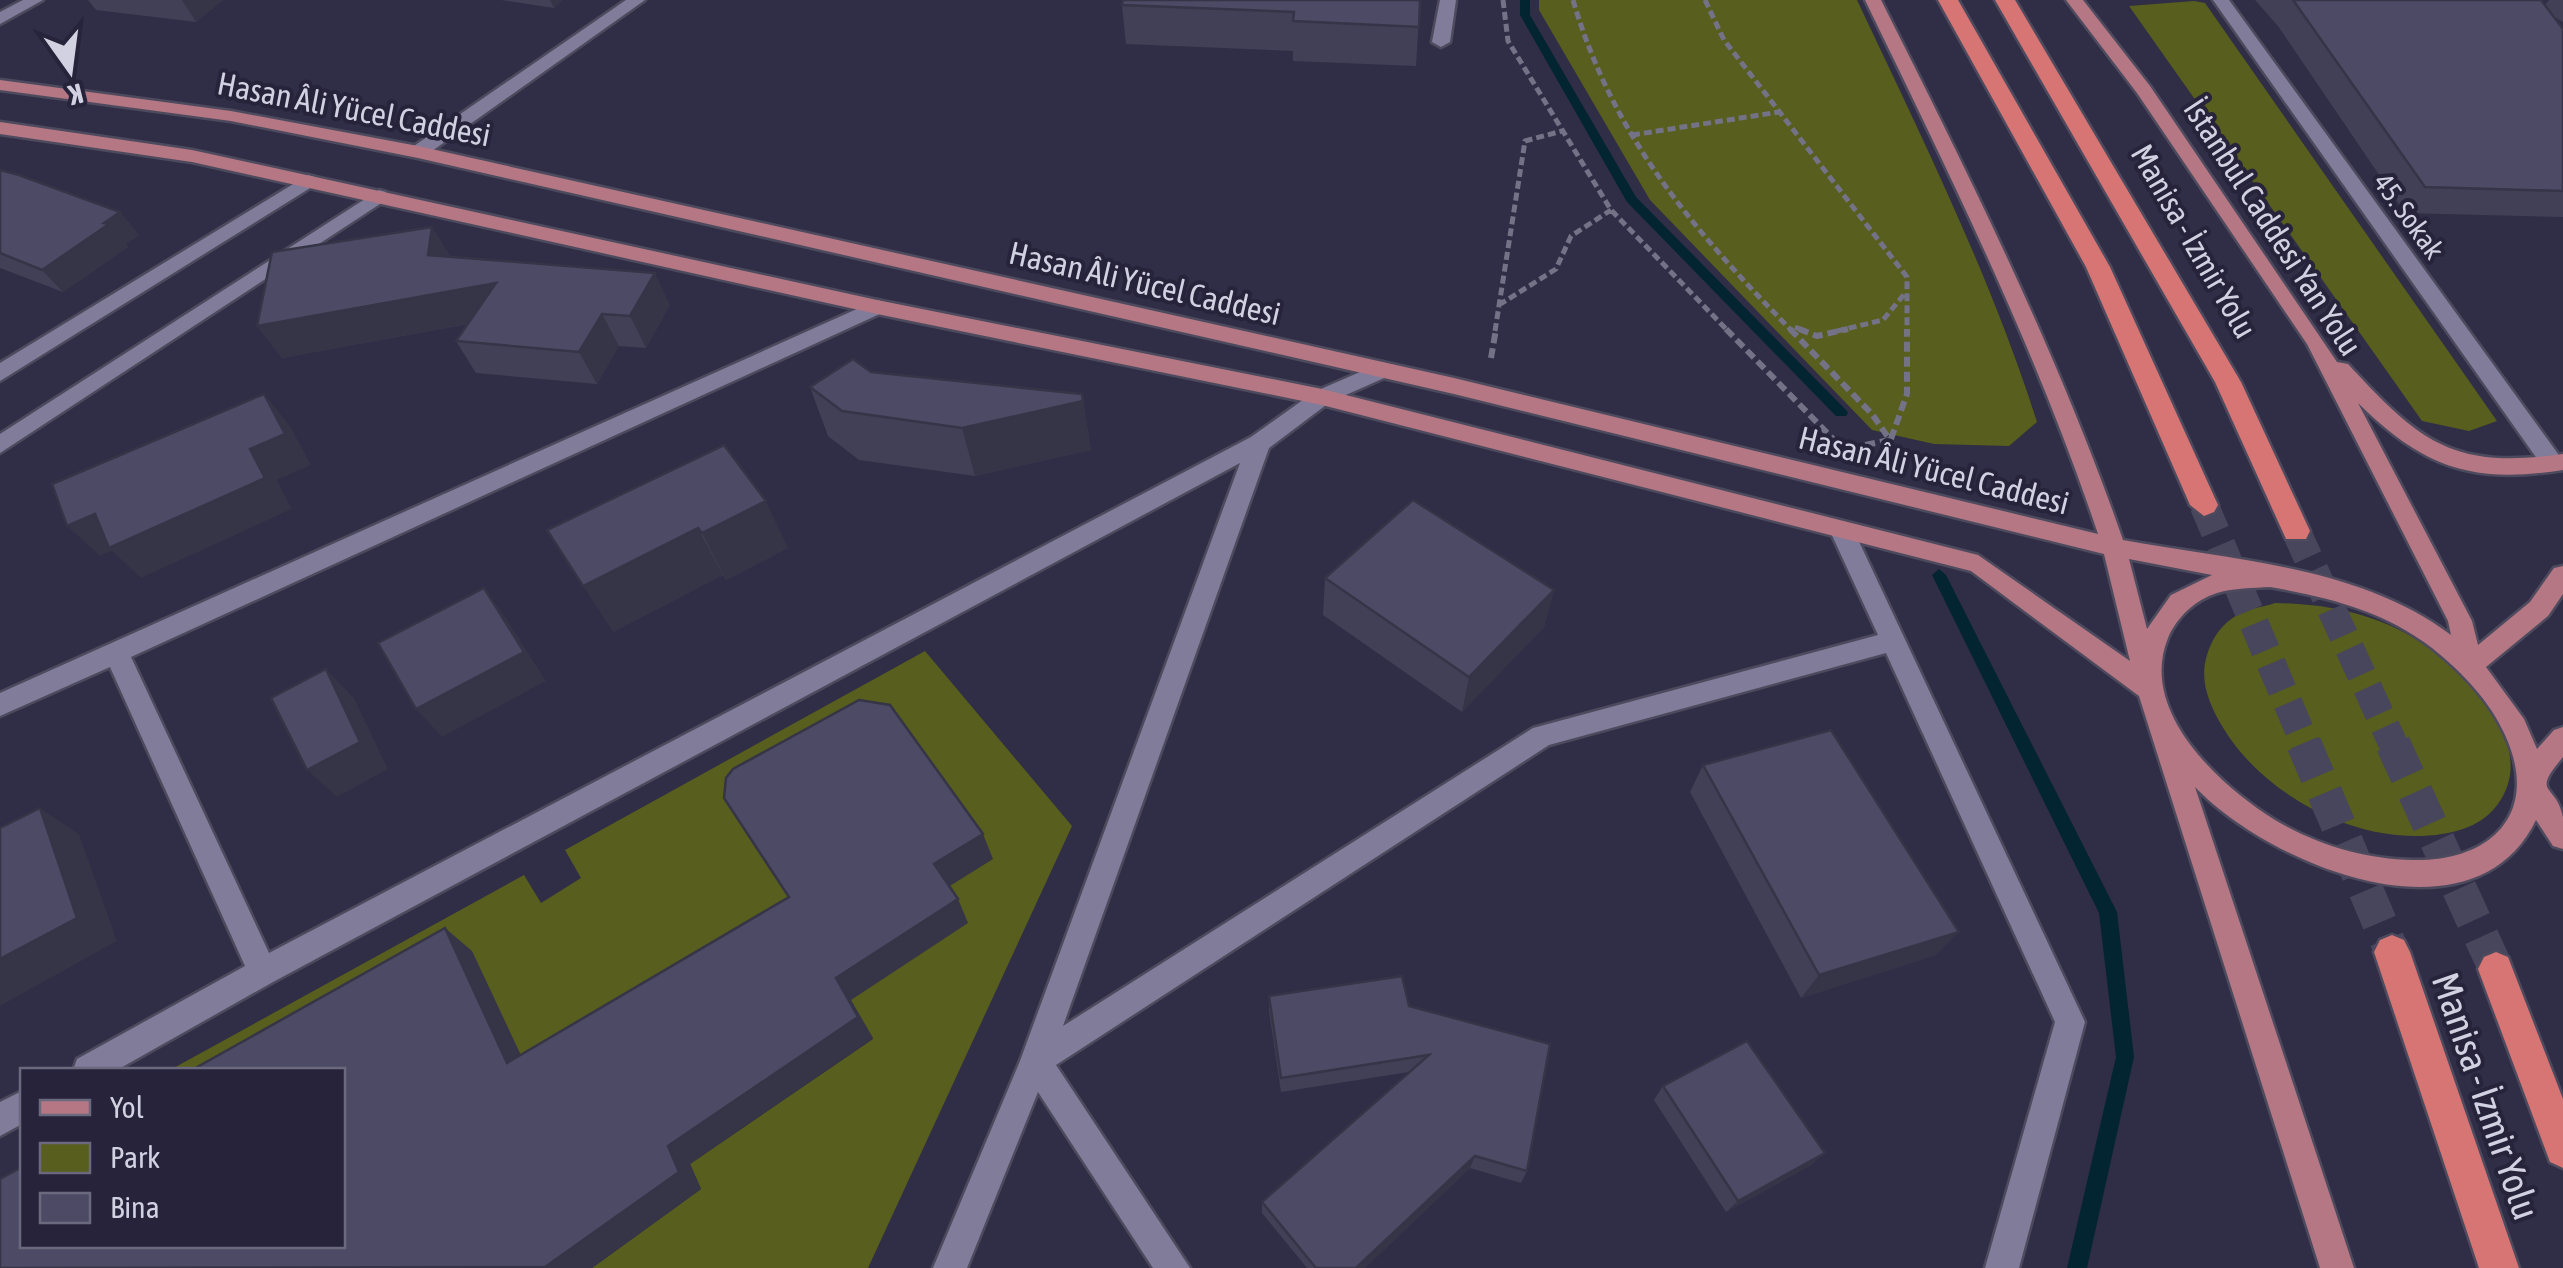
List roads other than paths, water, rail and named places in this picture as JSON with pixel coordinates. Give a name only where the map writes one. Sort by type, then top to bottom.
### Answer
[{"type":"highway","points":[[1948,0],[2098,267],[2204,505]]},
{"type":"highway","name":"Manisa - İzmir Yolu","points":[[2005,0],[2138,221],[2228,382],[2296,531]]},
{"type":"highway","name":"Manisa - İzmir Yolu","points":[[2392,952],[2498,1268]]},
{"type":"highway","name":"Manisa - İzmir Yolu","points":[[2496,969],[2563,1149]]},
{"type":"main road","points":[[1873,0],[1982,220],[2074,430],[2114,547],[2150,690],[2337,1268]]},
{"type":"main road","name":"İstanbul Caddesi Yan Yolu","points":[[2074,0],[2144,90],[2316,342],[2460,622],[2470,666]]},
{"type":"main road","name":"Hasan Âli Yücel Caddesi","points":[[0,85],[231,116],[418,152],[1487,394],[2114,547],[2270,577]]},
{"type":"main road","points":[[0,128],[192,156],[877,306],[1322,396],[1978,564],[2150,690]]},
{"type":"main road","points":[[2316,342],[2380,414],[2434,456],[2471,468],[2558,463]]},
{"type":"main road","points":[[2470,666],[2538,608],[2563,574]]},
{"type":"main road","points":[[2562,835],[2534,784],[2516,724],[2470,666],[2436,638],[2383,606],[2326,586],[2270,577],[2215,583],[2173,606],[2150,642],[2150,690],[2170,737],[2210,786],[2264,828],[2328,858],[2396,874],[2456,872],[2502,851],[2528,817],[2534,784],[2563,738]]},
{"type":"street","points":[[0,19],[35,0]]},
{"type":"street","points":[[418,152],[636,0]]},
{"type":"street","points":[[1442,42],[1448,0]]},
{"type":"street","name":"45. Sokak","points":[[2221,0],[2558,463]]},
{"type":"street","points":[[0,374],[308,180]]},
{"type":"street","points":[[0,445],[379,196]]},
{"type":"street","points":[[0,705],[877,306]]},
{"type":"street","points":[[92,1068],[264,972],[1259,444],[1322,396],[1383,370]]},
{"type":"street","points":[[950,1268],[1036,1061],[1259,444]]},
{"type":"street","points":[[1842,531],[2070,1022],[2002,1268]]},
{"type":"street","points":[[1036,1061],[1542,736],[1892,641]]},
{"type":"street","points":[[116,652],[264,972]]},
{"type":"street","points":[[1036,1061],[1173,1268]]},
{"type":"waterway","points":[[1525,0],[1525,15],[1631,199],[1841,413]]},
{"type":"waterway","points":[[1939,575],[2108,912],[2125,1057],[2077,1268]]},
{"type":"tunnel","points":[[2204,505],[2306,746]]},
{"type":"tunnel","points":[[2296,531],[2394,746]]},
{"type":"tunnel","points":[[2304,744],[2392,952]]},
{"type":"tunnel","points":[[2393,744],[2496,969]]}]
